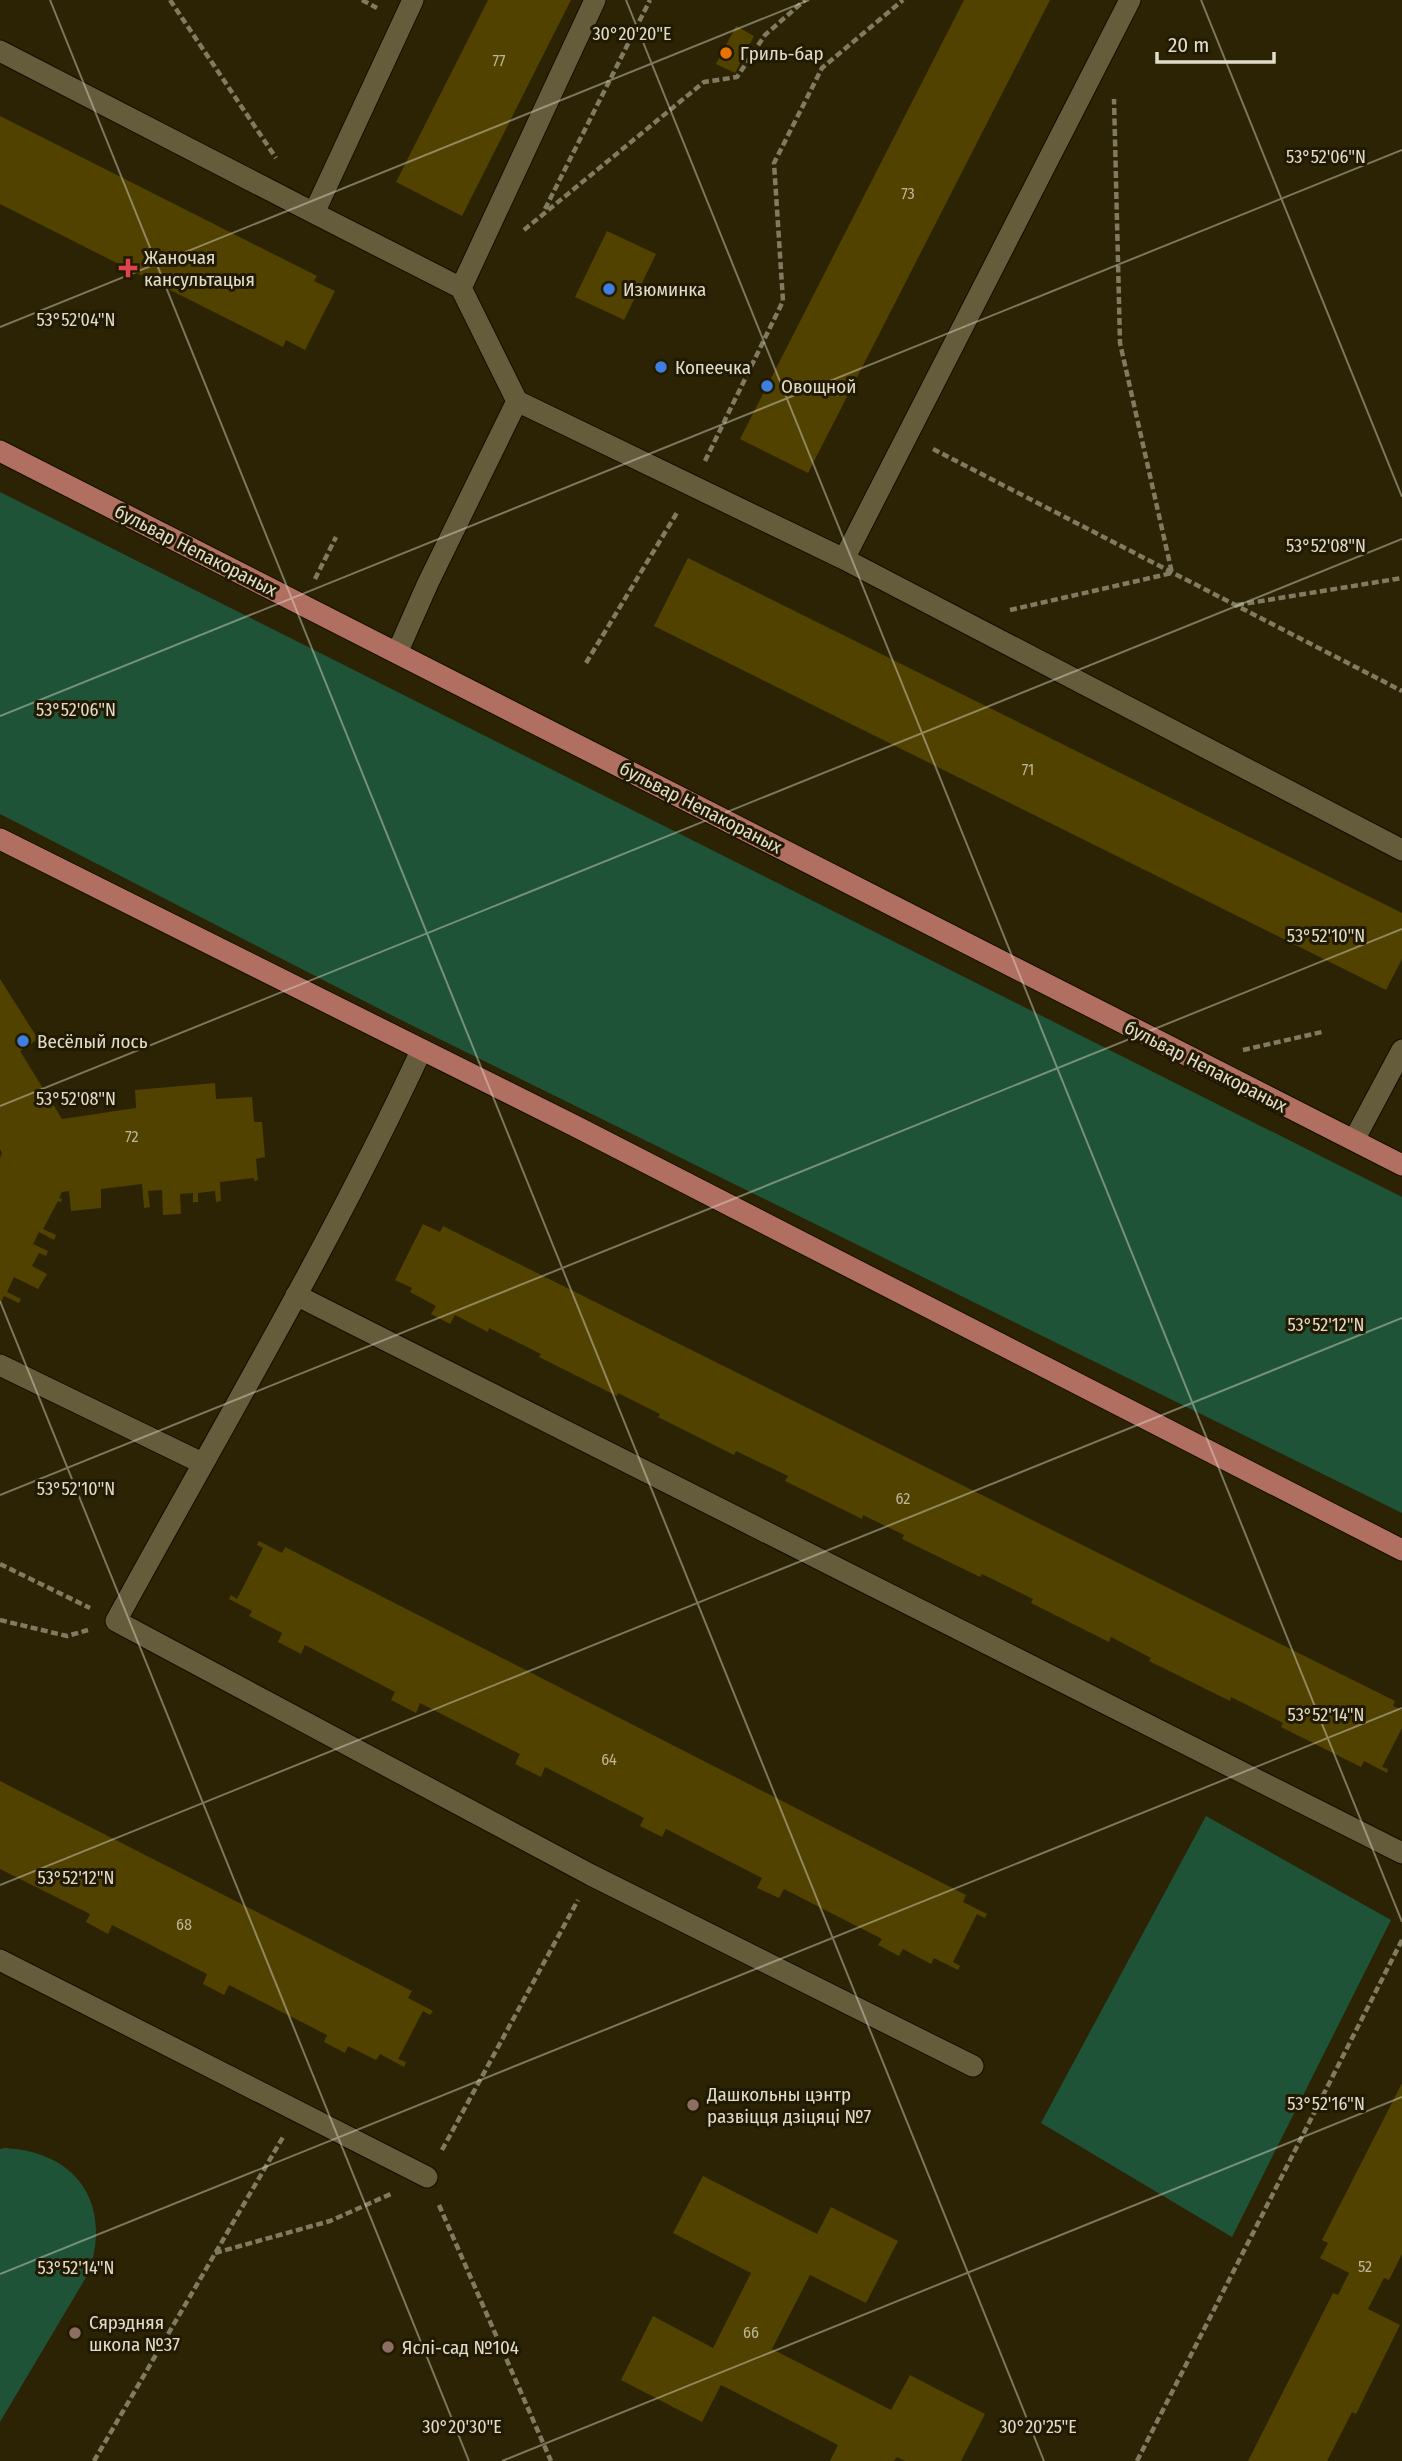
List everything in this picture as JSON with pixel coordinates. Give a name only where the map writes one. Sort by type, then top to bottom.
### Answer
[{"type":"main road","name":"бульвар Непакораных","points":[[0,451],[1402,1165]]},
{"type":"main road","points":[[0,839],[575,1126],[1402,1550]]},
{"type":"lane","points":[[314,213],[413,0]]},
{"type":"lane","points":[[461,288],[595,0]]},
{"type":"lane","points":[[844,559],[1130,0]]},
{"type":"lane","points":[[0,51],[461,288],[517,401],[844,559],[1402,850]]},
{"type":"lane","points":[[397,653],[428,583],[517,401]]},
{"type":"lane","points":[[1353,1140],[1402,1050]]},
{"type":"lane","points":[[421,1051],[396,1105],[296,1295],[116,1621],[591,1875],[973,2066]]},
{"type":"lane","points":[[296,1295],[1402,1853]]},
{"type":"lane","points":[[0,1365],[202,1463]]},
{"type":"lane","points":[[0,1960],[427,2177]]},
{"type":"path","points":[[170,0],[283,168]]},
{"type":"path","points":[[543,213],[650,0]]},
{"type":"path","points":[[523,231],[704,82],[737,77],[765,35],[805,0]]},
{"type":"path","points":[[586,663],[692,487],[783,301],[774,163],[822,68],[903,0]]},
{"type":"path","points":[[1114,88],[1120,343],[1172,573]]},
{"type":"path","points":[[907,436],[1402,691]]},
{"type":"path","points":[[302,604],[336,537]]},
{"type":"path","points":[[961,621],[1172,573]]},
{"type":"path","points":[[1236,605],[1402,579]]},
{"type":"path","points":[[1195,1061],[1322,1032]]},
{"type":"path","points":[[0,1564],[116,1621]]},
{"type":"path","points":[[0,1620],[67,1636],[116,1621]]},
{"type":"path","points":[[215,2253],[330,2221],[427,2177],[591,1875]]},
{"type":"path","points":[[1138,2461],[1402,1940]]},
{"type":"path","points":[[94,2461],[297,2113]]},
{"type":"path","points":[[427,2177],[551,2461]]},
{"type":"green space","points":[[0,492],[1402,1197],[1402,1513],[405,1022],[0,814]]},
{"type":"green space","points":[[1206,1816],[1391,1920],[1232,2237],[1041,2123]]},
{"type":"green space","points":[[0,2149],[31,2152],[70,2171],[83,2187],[92,2205],[96,2226],[95,2249],[88,2274],[0,2422]]},
{"type":"building","points":[[488,0],[571,0],[462,216],[396,182]]},
{"type":"building","points":[[964,0],[1050,0],[808,473],[740,439]]},
{"type":"building","points":[[736,26],[754,36],[735,73],[716,64]]},
{"type":"building","points":[[0,116],[317,276],[314,281],[335,291],[305,350],[286,340],[283,347],[0,204]]},
{"type":"building","points":[[607,231],[656,254],[624,320],[575,297]]},
{"type":"building","points":[[688,558],[1402,913],[1402,959],[1386,990],[654,626]]},
{"type":"building","points":[[0,979],[38,1039],[20,1051],[62,1119],[136,1108],[135,1090],[215,1083],[216,1099],[252,1097],[254,1122],[262,1122],[265,1157],[256,1159],[258,1180],[254,1181],[254,1178],[220,1182],[221,1201],[216,1202],[215,1191],[198,1193],[198,1202],[193,1202],[193,1193],[180,1194],[181,1214],[163,1215],[162,1190],[148,1191],[150,1207],[144,1208],[142,1184],[101,1189],[101,1208],[71,1211],[69,1191],[62,1192],[59,1198],[62,1199],[61,1202],[58,1201],[43,1229],[56,1235],[54,1240],[39,1232],[33,1244],[48,1251],[46,1256],[39,1253],[32,1266],[47,1274],[38,1289],[14,1277],[7,1292],[21,1299],[19,1303],[4,1296],[0,1304]]},
{"type":"building","points":[[423,1224],[440,1232],[443,1226],[1395,1701],[1393,1706],[1402,1710],[1402,1728],[1382,1767],[1388,1769],[1387,1773],[1364,1761],[1361,1767],[1281,1727],[1283,1723],[1231,1697],[1230,1701],[1149,1661],[1151,1658],[1111,1637],[1109,1642],[1031,1603],[1033,1599],[902,1539],[904,1535],[863,1515],[862,1519],[785,1481],[788,1476],[736,1451],[734,1455],[658,1417],[660,1414],[539,1357],[541,1354],[489,1328],[488,1332],[455,1315],[450,1324],[431,1314],[436,1306],[410,1292],[412,1288],[395,1280]]},
{"type":"building","points":[[259,1541],[282,1553],[285,1547],[966,1895],[963,1902],[987,1914],[985,1918],[977,1914],[953,1962],[960,1966],[958,1970],[934,1958],[931,1964],[903,1949],[899,1956],[878,1945],[882,1939],[784,1889],[779,1898],[757,1888],[762,1878],[666,1829],[662,1837],[640,1826],[644,1818],[545,1767],[541,1777],[515,1764],[520,1754],[420,1703],[416,1713],[391,1700],[395,1692],[305,1645],[301,1654],[278,1642],[282,1633],[249,1616],[252,1611],[229,1599],[231,1595],[237,1599],[263,1548],[257,1545]]},
{"type":"building","points":[[0,1781],[412,1991],[408,1998],[433,2011],[430,2015],[423,2011],[398,2059],[406,2062],[404,2067],[380,2054],[376,2060],[348,2046],[345,2053],[324,2042],[327,2035],[229,1985],[224,1995],[203,1984],[207,1974],[112,1925],[108,1934],[86,1922],[90,1914],[0,1869]]},
{"type":"building","points":[[1402,2083],[1402,2254],[1389,2280],[1384,2278],[1368,2309],[1400,2325],[1356,2414],[1352,2412],[1327,2461],[1248,2461],[1333,2293],[1338,2295],[1349,2273],[1320,2258],[1328,2243],[1322,2240]]},
{"type":"building","points":[[703,2176],[817,2234],[831,2207],[898,2241],[866,2303],[810,2275],[772,2349],[891,2410],[910,2375],[985,2414],[961,2461],[905,2461],[897,2457],[894,2461],[830,2461],[838,2445],[721,2385],[702,2422],[621,2380],[653,2316],[713,2348],[751,2273],[673,2233]]},
{"type":"place","name":"Гриль-бар","points":[[726,53]]},
{"type":"place","name":"Жаночая кансультацыя","points":[[128,268]]},
{"type":"place","name":"Изюминка","points":[[609,289]]},
{"type":"place","name":"Копеечка","points":[[661,367]]},
{"type":"place","name":"Овощной","points":[[767,386]]},
{"type":"place","name":"Весёлый лось","points":[[23,1041]]},
{"type":"place","name":"Дашкольны цэнтр развіцця дзіцяці №7","points":[[693,2105]]},
{"type":"place","name":"Сярэдняя школа №37","points":[[75,2333]]},
{"type":"place","name":"Яслі-сад №104","points":[[388,2347]]}]
